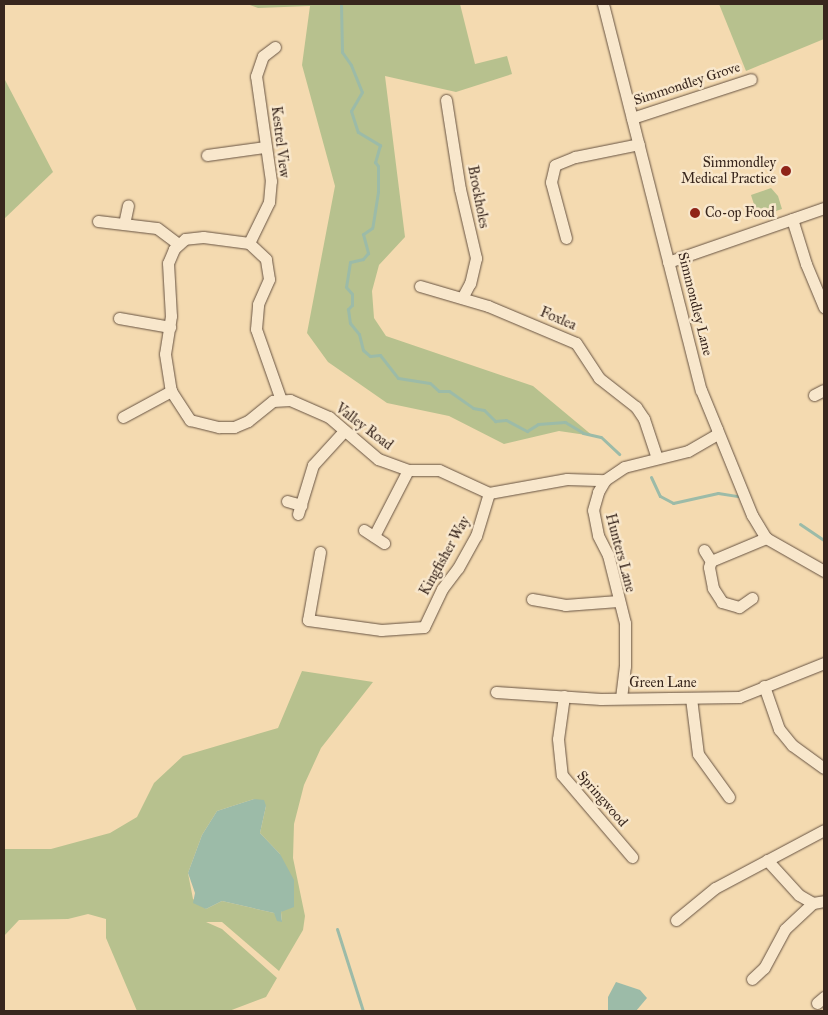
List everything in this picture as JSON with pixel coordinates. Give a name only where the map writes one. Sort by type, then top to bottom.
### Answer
[{"type":"street","name":"Simmondley Lane","points":[[603,4],[701,390],[718,434],[752,515],[766,538],[824,571]]},
{"type":"street","name":"Kestrel View","points":[[250,244],[268,202],[272,181],[265,146],[256,76],[263,56],[275,47]]},
{"type":"street","name":"Simmondley Grove","points":[[632,118],[751,79]]},
{"type":"street","name":"Brockholes","points":[[446,100],[460,189],[476,258],[470,283],[462,298]]},
{"type":"street","points":[[566,238],[551,182],[550,173],[555,165],[574,157],[639,144]]},
{"type":"street","points":[[207,155],[265,146]]},
{"type":"street","points":[[124,224],[128,205]]},
{"type":"street","points":[[668,262],[824,208]]},
{"type":"street","points":[[792,219],[806,264],[824,307]]},
{"type":"street","points":[[98,221],[157,228],[178,244]]},
{"type":"street","points":[[193,237],[250,244],[266,259],[269,269],[269,280],[258,304],[256,329],[281,400],[273,401],[248,421],[234,427],[219,427],[190,420],[171,391],[165,354],[170,327],[168,263],[178,244],[193,237]]},
{"type":"street","name":"Foxlea","points":[[420,286],[462,298],[576,342],[599,378],[630,400],[640,413],[656,458]]},
{"type":"street","points":[[118,318],[170,327]]},
{"type":"street","points":[[123,418],[171,391]]},
{"type":"street","name":"Valley Road","points":[[281,400],[296,401],[329,417],[378,459],[408,470],[439,470],[489,493]]},
{"type":"street","points":[[287,501],[300,510],[313,466],[344,431]]},
{"type":"street","points":[[489,493],[567,479],[604,480],[624,467],[688,451],[718,434]]},
{"type":"street","points":[[374,536],[408,470]]},
{"type":"street","name":"Hunters Lane","points":[[604,480],[593,510],[598,535],[608,555],[618,601],[625,622],[626,666],[621,698]]},
{"type":"street","name":"Kingfisher Way","points":[[320,552],[308,620],[381,630],[424,627],[442,589],[458,568],[476,536],[489,493]]},
{"type":"street","points":[[711,561],[766,538]]},
{"type":"street","points":[[704,550],[711,561],[713,588],[722,602],[739,606],[752,598]]},
{"type":"street","points":[[532,600],[565,605],[618,601]]},
{"type":"street","name":"Green Lane","points":[[496,692],[621,698],[739,697],[824,663]]},
{"type":"street","points":[[764,686],[779,730],[792,745],[824,768]]},
{"type":"street","name":"Springwood","points":[[564,696],[558,739],[562,775],[632,857]]},
{"type":"street","points":[[691,698],[698,754],[729,797]]},
{"type":"street","points":[[676,920],[716,888],[824,830]]},
{"type":"street","points":[[752,979],[764,968],[785,929],[819,902],[782,879],[767,860]]},
{"type":"green space","points":[[247,4],[460,4],[475,64],[507,56],[512,74],[456,92],[385,76],[405,237],[379,265],[372,291],[374,318],[386,336],[533,386],[593,436],[559,431],[504,444],[449,416],[387,403],[328,362],[307,333],[335,186],[302,65],[310,6],[258,8]]},
{"type":"green space","points":[[719,4],[824,4],[824,39],[746,71]]},
{"type":"green space","points":[[4,78],[53,172],[4,219]]},
{"type":"green space","points":[[771,188],[778,196],[782,209],[758,217],[751,195]]},
{"type":"green space","points":[[302,671],[373,682],[321,748],[304,785],[294,824],[293,858],[305,916],[303,930],[279,971],[222,922],[206,922],[222,929],[277,978],[266,997],[229,1011],[137,1011],[106,938],[106,919],[88,914],[68,919],[19,920],[4,936],[4,849],[51,849],[110,833],[137,817],[154,783],[183,756],[278,728]],"holes":[[[254,799],[266,806],[260,833],[280,854],[285,908],[281,912],[282,921],[274,913],[222,901],[206,909],[193,899],[188,873],[202,835],[217,811]]]},
{"type":"shaded area","points":[[254,799],[264,800],[266,806],[260,833],[280,854],[294,880],[294,907],[281,912],[282,922],[277,921],[274,913],[222,901],[206,909],[193,903],[195,893],[188,873],[202,835],[217,811]]},
{"type":"shaded area","points":[[616,982],[640,990],[647,998],[636,1011],[608,1011],[608,997]]},
{"type":"waterway","points":[[341,4],[342,52],[351,65],[362,92],[351,111],[358,132],[380,145],[375,162],[378,166],[378,192],[372,228],[363,234],[368,253],[363,259],[350,262],[346,287],[352,294],[352,305],[348,309],[350,323],[359,334],[363,350],[370,356],[380,355],[398,378],[430,383],[439,391],[449,391],[473,408],[484,410],[495,421],[506,420],[527,431],[538,424],[565,422],[583,433],[601,437],[619,454]]},
{"type":"waterway","points":[[651,477],[660,496],[673,503],[718,493],[738,496]]},
{"type":"waterway","points":[[800,524],[824,540]]},
{"type":"waterway","points":[[337,929],[363,1011]]},
{"type":"place","name":"Simmondley Medical Practice","points":[[786,171]]},
{"type":"place","name":"Co-op Food","points":[[695,213]]}]
